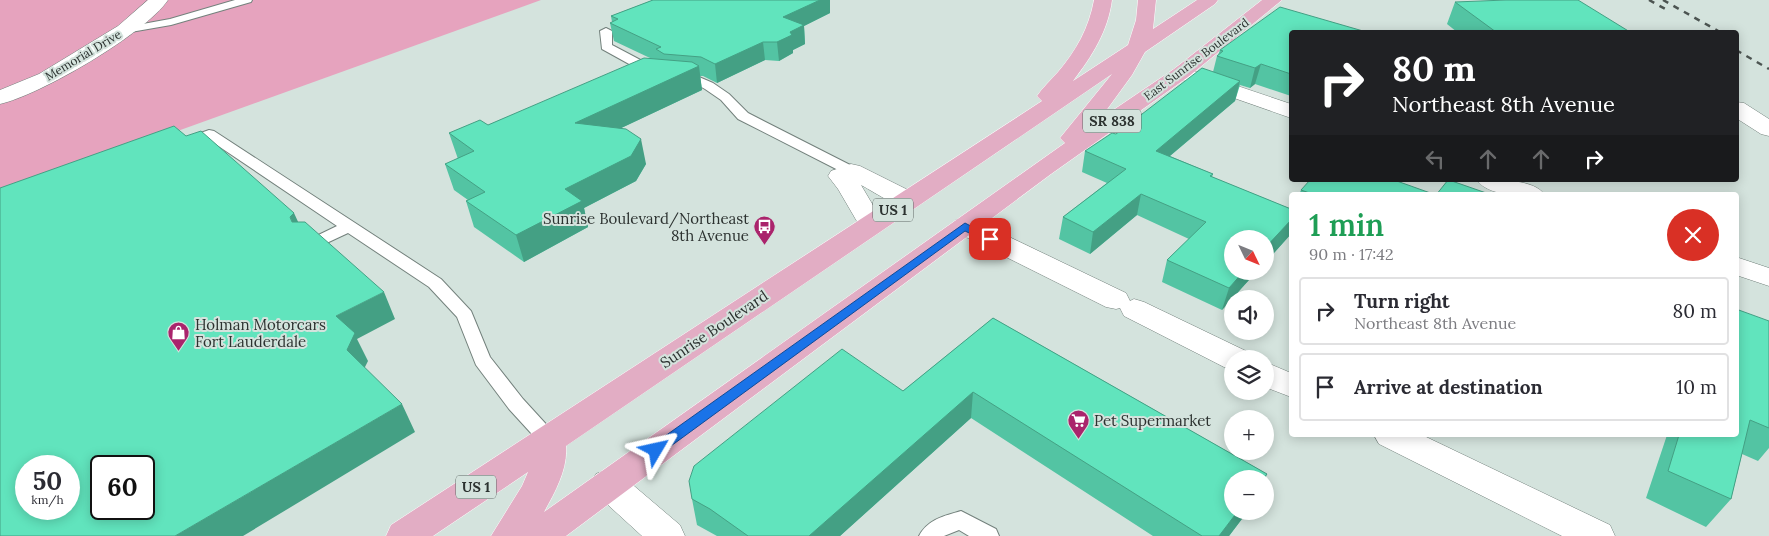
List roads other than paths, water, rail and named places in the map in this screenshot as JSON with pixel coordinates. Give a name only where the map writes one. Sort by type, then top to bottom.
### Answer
[{"type":"main road","name":"US 1","points":[[1025,121],[1056,88],[1080,58],[1094,31],[1103,0]]},
{"type":"main road","points":[[538,536],[1043,169],[1104,99],[1122,74],[1137,48],[1143,27],[1147,0]]},
{"type":"main road","name":"SR 838","points":[[1025,121],[1208,0]]},
{"type":"main road","name":"East Sunrise Boulevard","points":[[1043,169],[1180,73],[1273,0]]},
{"type":"main road","name":"Sunrise Boulevard","points":[[404,536],[1025,121]]},
{"type":"main road","points":[[509,536],[537,492],[550,458],[548,439]]},
{"type":"street","name":"Memorial Drive","points":[[0,98],[46,78],[125,30],[159,0]]},
{"type":"street","points":[[1180,73],[1289,111]]},
{"type":"street","points":[[1739,110],[1769,130]]},
{"type":"street","points":[[845,174],[909,200]]},
{"type":"street","points":[[845,174],[849,186],[871,224]]},
{"type":"street","points":[[1496,182],[1524,192]]},
{"type":"street","points":[[965,226],[1224,354]]},
{"type":"street","points":[[1739,267],[1769,277]]},
{"type":"street","points":[[1274,378],[1289,385]]},
{"type":"street","points":[[1395,437],[1597,536]]},
{"type":"street","points":[[608,484],[667,536]]},
{"type":"lane","points":[[125,30],[171,22],[247,0]]},
{"type":"lane","points":[[606,31],[606,47],[644,67],[650,76],[699,81],[725,97],[743,116],[818,154],[845,174]]},
{"type":"lane","points":[[173,148],[209,134],[435,283],[465,315],[482,360],[516,404],[548,439]]},
{"type":"lane","points":[[312,244],[349,226]]},
{"type":"lane","points":[[930,536],[939,527],[961,520],[988,536]]},
{"type":"railway","points":[[1649,0],[1669,11]]},
{"type":"railway","points":[[1663,0],[1716,30]]},
{"type":"railway","points":[[1739,52],[1769,69]]},
{"type":"place","name":"Sunrise Boulevard/Northeast 8th Avenue","points":[[765,246]]},
{"type":"place","name":"Holman Motorcars Fort Lauderdale","points":[[179,352]]},
{"type":"place","name":"Pet Supermarket","points":[[1078,439]]}]
